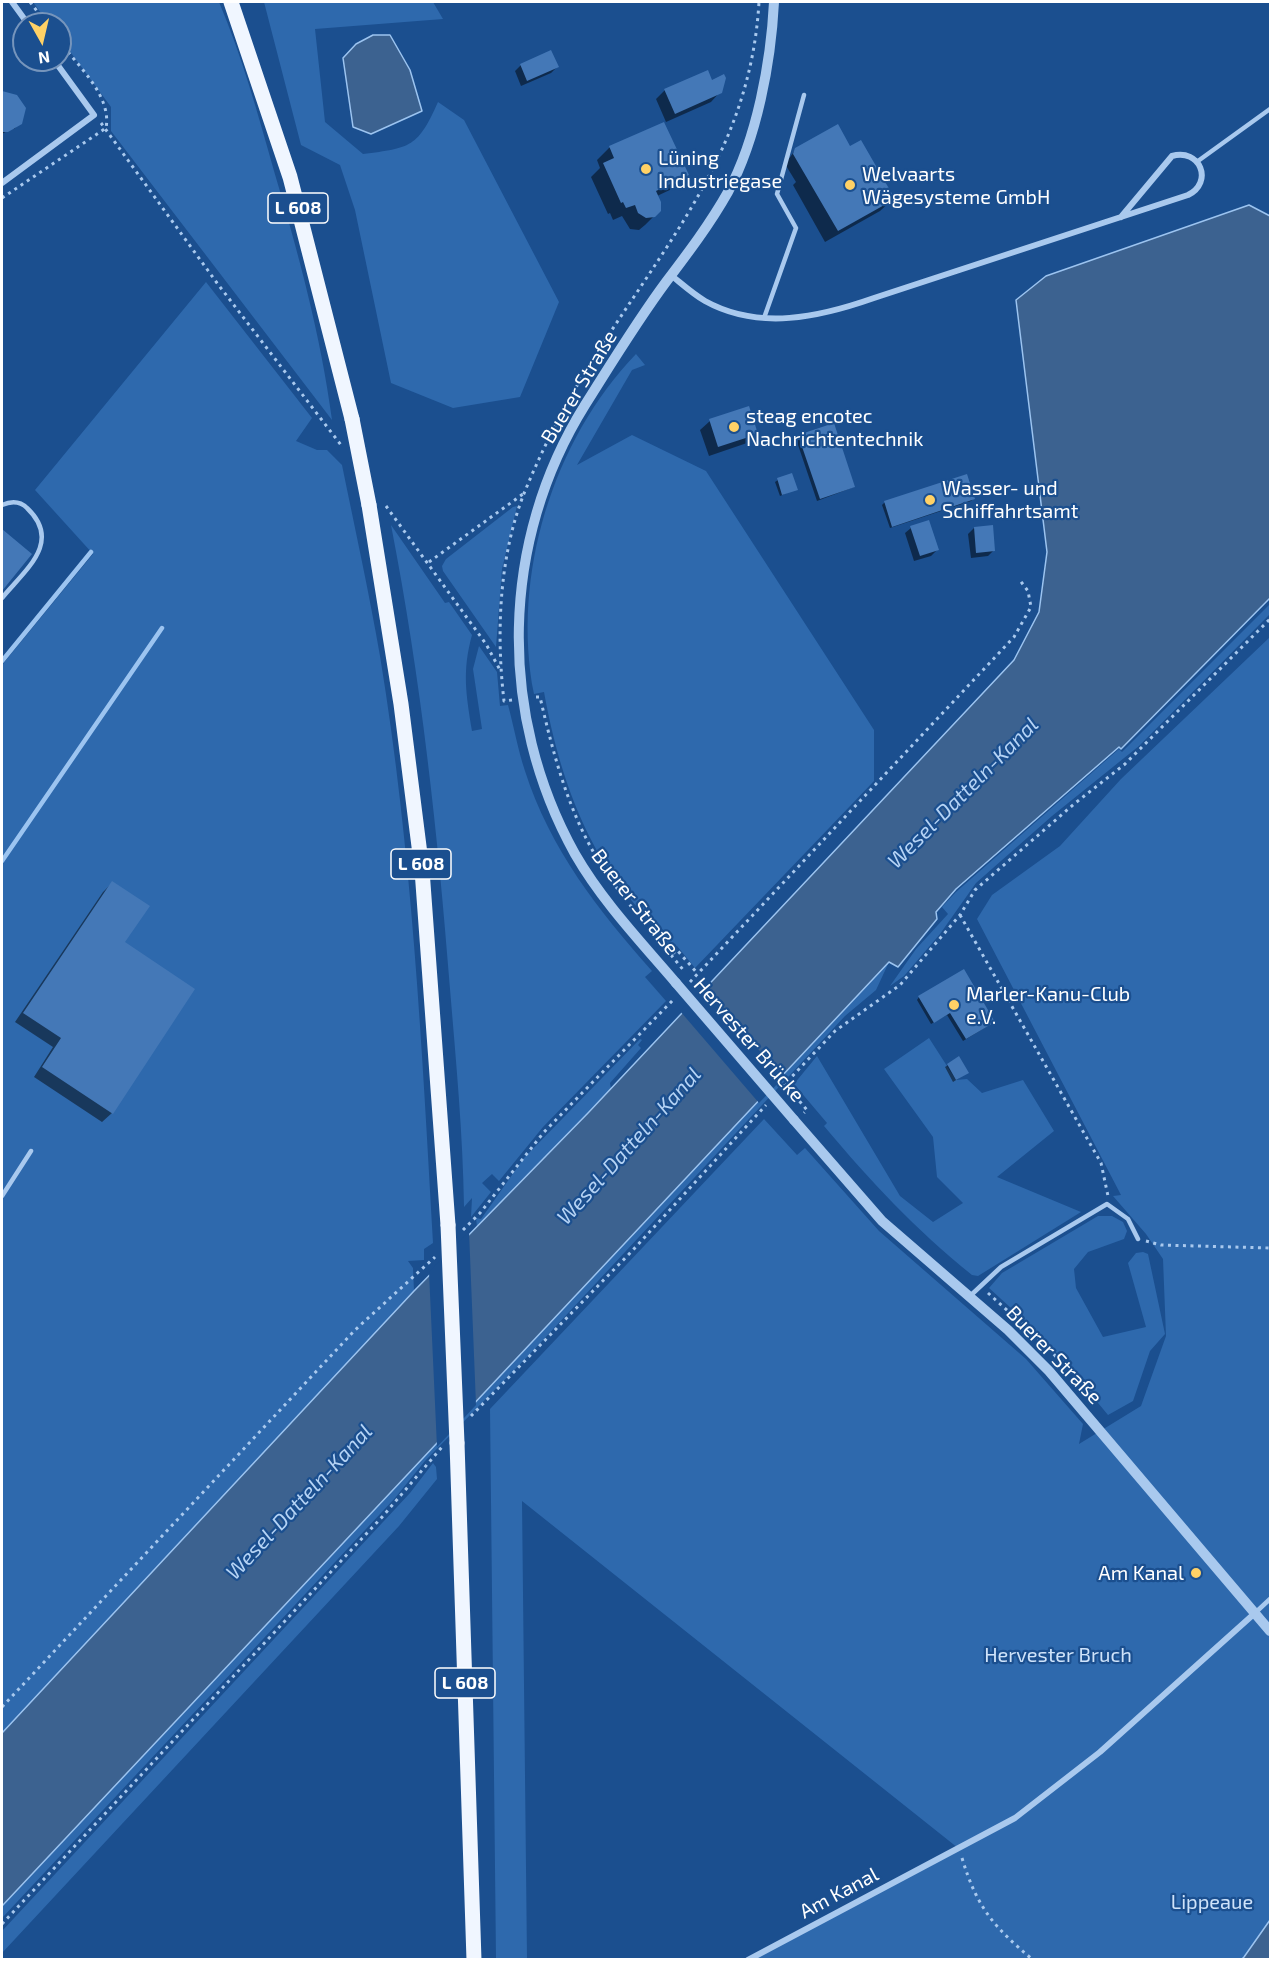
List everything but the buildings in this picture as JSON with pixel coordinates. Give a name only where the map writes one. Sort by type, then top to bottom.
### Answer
[{"type":"main road","name":"L 608","points":[[231,2],[290,177],[376,503],[422,870],[452,1231],[451,1443],[474,1959]]},
{"type":"street","name":"Buerer Straße","points":[[676,983],[601,892],[575,853],[546,793],[531,743],[522,698],[517,631],[521,581],[532,524],[541,494],[560,450],[583,407],[728,192],[762,94],[771,42],[774,2]]},
{"type":"street","points":[[2,183],[94,116],[63,72]]},
{"type":"street","points":[[672,276],[704,301],[730,311],[764,318],[807,318],[832,312],[1121,217],[1194,192],[1199,187],[1203,174],[1198,161],[1186,154],[1172,156],[1121,217]]},
{"type":"street","name":"Hervester Brücke","points":[[676,983],[794,1120]]},
{"type":"street","name":"Buerer Straße","points":[[794,1120],[882,1221],[1008,1330],[1061,1384],[1270,1631]]},
{"type":"street","name":"Am Kanal","points":[[748,1959],[1014,1818],[1059,1786],[1255,1613]]},
{"type":"lane","points":[[764,318],[796,228],[777,194],[804,95]]},
{"type":"lane","points":[[1198,161],[1270,109]]},
{"type":"lane","points":[[2,505],[10,501],[23,504],[43,528],[44,543],[2,598]]},
{"type":"lane","points":[[2,1196],[32,1151]]},
{"type":"lane","points":[[969,1297],[1001,1266],[1107,1204],[1128,1219],[1138,1239]]},
{"type":"lane","points":[[1255,1613],[1270,1599]]},
{"type":"path","points":[[72,58],[101,96],[107,111],[106,128]]},
{"type":"path","points":[[94,116],[106,128],[217,283],[343,448]]},
{"type":"path","points":[[2,198],[106,128]]},
{"type":"path","points":[[429,562],[524,493]]},
{"type":"path","points":[[376,503],[429,562],[495,658],[501,672],[504,701],[540,696],[555,762],[565,792],[590,846],[604,869],[671,955],[677,950],[698,974]]},
{"type":"path","points":[[690,983],[1014,637],[1031,607],[1028,591],[1019,579]]},
{"type":"path","points":[[778,1091],[835,1031],[900,985],[960,915],[975,890],[1074,804],[1125,764],[1270,618]]},
{"type":"path","points":[[960,915],[1101,1163],[1108,1190],[1107,1204]]},
{"type":"path","points":[[452,1231],[480,1213],[544,1132],[674,999]]},
{"type":"path","points":[[785,1083],[807,1110],[803,1114],[811,1121]]},
{"type":"path","points":[[466,1421],[633,1250],[772,1099]]},
{"type":"path","points":[[1138,1239],[1161,1245],[1270,1248]]},
{"type":"path","points":[[2,1707],[355,1330],[440,1252]]},
{"type":"path","points":[[2,1924],[451,1443]]},
{"type":"path","points":[[959,1848],[978,1902],[989,1918],[1033,1959]]},
{"type":"green space","points":[[33,2],[219,2],[249,85],[292,232],[315,326],[332,420],[111,131],[111,107],[72,54],[72,12],[40,12]]},
{"type":"green space","points":[[264,2],[433,2],[443,19],[315,29],[325,122],[363,154],[392,150],[411,143],[425,128],[438,102],[464,120],[559,302],[520,397],[453,408],[391,383],[355,210],[340,165],[301,145]]},
{"type":"green space","points":[[206,282],[312,418],[296,441],[317,450],[327,450],[342,465],[380,656],[400,802],[425,1096],[433,1243],[424,1249],[424,1260],[408,1261],[413,1268],[414,1291],[2,1733],[2,665],[93,554],[35,490]]},
{"type":"green space","points":[[636,354],[645,365],[632,370],[577,465],[632,435],[706,471],[874,730],[874,781],[695,968],[677,946],[673,949],[638,908],[613,877],[594,846],[567,782],[544,692],[534,694],[528,649],[529,603],[534,557],[545,512],[561,468],[582,427],[607,388]]},
{"type":"green space","points":[[517,506],[502,569],[496,647],[443,571],[442,566],[446,559]]},
{"type":"green space","points":[[391,525],[445,603],[449,602],[472,635],[467,660],[466,683],[472,731],[482,729],[473,669],[479,646],[497,672],[500,706],[508,705],[525,771],[548,827],[595,901],[652,971],[645,977],[666,1001],[543,1127],[499,1181],[492,1174],[482,1183],[491,1192],[471,1217],[472,1198],[464,1207],[457,1071],[434,815],[420,699]]},
{"type":"green space","points":[[1270,604],[1270,614],[1139,746],[1052,816],[976,883],[940,934],[904,976],[890,986],[916,949],[948,914],[942,907],[956,892],[1119,749],[1122,752]]},
{"type":"green space","name":"Hervester Bruch","points":[[1270,637],[1270,1959],[747,1959],[958,1848],[522,1501],[527,1959],[496,1959],[490,1409],[764,1119],[797,1155],[805,1148],[879,1231],[1026,1359],[1083,1424],[1079,1444],[1141,1406],[1166,1336],[1163,1259],[1146,1234],[1113,1196],[1121,1195],[977,919],[992,895],[1060,846],[1121,779]]},
{"type":"green space","points":[[889,962],[876,990],[845,1016],[529,1355],[425,1461],[395,1498],[2,1918],[2,1906]]},
{"type":"green space","points":[[929,1038],[956,1080],[967,1079],[982,1093],[1023,1080],[1054,1131],[997,1177],[1081,1212],[978,1276],[972,1275],[931,1240],[894,1204],[824,1126],[827,1123],[794,1084],[817,1056],[900,1196],[933,1222],[963,1203],[937,1177],[933,1137],[884,1069]]},
{"type":"green space","points":[[640,1039],[642,1040],[638,1045],[641,1048],[610,1083],[611,1089],[477,1227],[476,1218],[481,1219],[524,1158]]},
{"type":"green space","points":[[1098,1216],[1112,1216],[1123,1222],[1127,1231],[1124,1239],[1088,1252],[1074,1269],[1076,1288],[1103,1337],[1146,1327],[1128,1263],[1136,1253],[1143,1252],[1148,1254],[1165,1334],[1150,1351],[1133,1401],[1108,1415],[1046,1340],[989,1288],[1002,1273]]},
{"type":"green space","points":[[433,1463],[436,1467],[437,1479],[399,1526],[2,1953],[2,1931],[410,1493]]},
{"type":"water","points":[[373,35],[390,35],[410,70],[422,111],[371,134],[353,127],[343,58],[356,44]]},
{"type":"water","name":"Wesel-Datteln-Kanal","points":[[1249,205],[1270,216],[1270,598],[1121,749],[1119,747],[956,889],[936,912],[937,919],[898,967],[889,962],[2,1906],[2,1733],[414,1291],[588,1113],[1014,660],[1039,612],[1047,552],[1016,300],[1046,276]]},
{"type":"water","points":[[1270,1920],[1270,1959],[1242,1959],[1244,1957]]},
{"type":"pier","points":[[704,986],[783,1078],[759,1103],[680,1011]]},
{"type":"pier","points":[[469,1231],[476,1405],[437,1447],[429,1272]]},
{"type":"waterway","points":[[2,661],[91,552]]},
{"type":"waterway","points":[[2,861],[162,628]]},
{"type":"place","name":"Lüning Industriegase","points":[[646,169]]},
{"type":"place","name":"Welvaarts Wägesysteme GmbH","points":[[850,185]]},
{"type":"place","name":"steag encotec Nachrichtentechnik","points":[[734,427]]},
{"type":"place","name":"Wasser- und Schiffahrtsamt","points":[[930,500]]},
{"type":"place","name":"Marler-Kanu-Club e.V.","points":[[954,1005]]},
{"type":"place","name":"Am Kanal","points":[[1196,1573]]},
{"type":"park label","name":"Lippeaue","points":[[1212,1902]]}]
